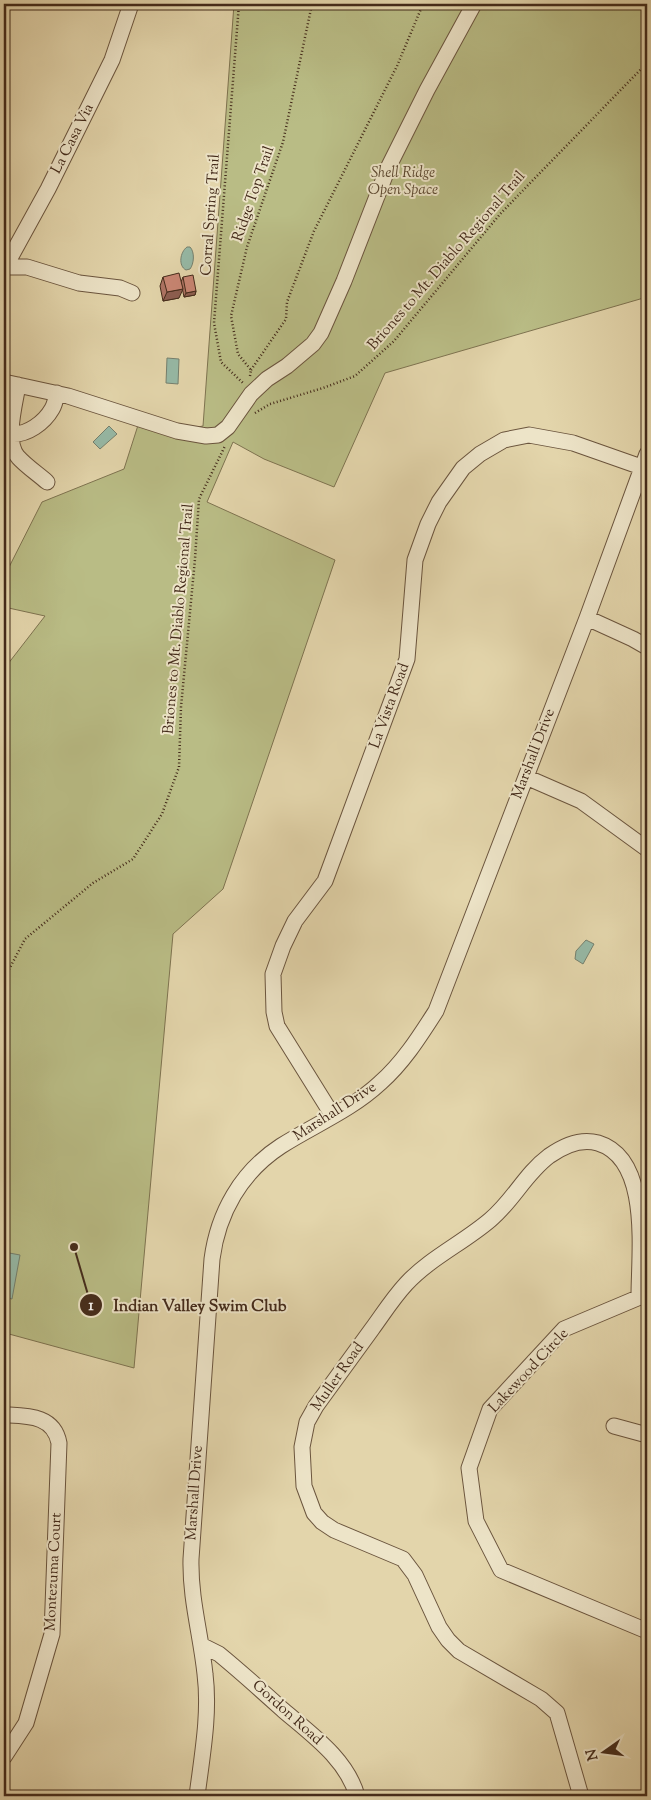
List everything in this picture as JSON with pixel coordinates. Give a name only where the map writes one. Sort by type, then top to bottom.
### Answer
[{"type":"street","name":"La Casa Via","points":[[4,268],[48,189],[112,60],[131,4]]},
{"type":"street","points":[[47,482],[17,456],[11,443],[11,384],[57,393],[177,431],[206,436],[218,435],[228,427],[250,391],[287,366],[313,344],[321,333],[340,290],[388,168],[427,90],[474,4]]},
{"type":"street","points":[[4,268],[27,267],[79,283],[120,288],[132,293]]},
{"type":"street","points":[[12,434],[28,431],[47,416],[54,406],[57,393]]},
{"type":"street","name":"La Vista Road","points":[[333,1116],[277,1026],[274,1012],[273,974],[295,921],[325,881],[407,659],[415,560],[429,522],[439,502],[463,468],[480,454],[504,440],[528,435],[545,437],[646,463]]},
{"type":"street","name":"Marshall Drive","points":[[197,1796],[205,1729],[206,1696],[201,1645],[190,1582],[215,1240],[229,1202],[251,1171],[280,1146],[358,1101],[380,1083],[421,1035],[436,1010],[646,463]]},
{"type":"street","points":[[587,618],[647,647]]},
{"type":"street","points":[[526,777],[581,801],[647,849]]},
{"type":"street","name":"Muller Road","points":[[581,1796],[557,1713],[541,1699],[460,1652],[448,1640],[439,1627],[415,1575],[404,1559],[334,1530],[322,1522],[314,1513],[304,1486],[302,1447],[307,1422],[316,1406],[407,1283],[436,1258],[491,1220],[530,1174],[549,1156],[567,1145],[586,1141],[608,1147],[622,1159],[630,1173],[640,1215],[643,1295]]},
{"type":"street","name":"Lakewood Circle","points":[[643,1295],[564,1330],[490,1409],[469,1468],[476,1521],[501,1570],[647,1631]]},
{"type":"street","name":"Montezuma Court","points":[[4,1757],[26,1723],[52,1634],[59,1443],[58,1435],[53,1428],[41,1420],[29,1416],[7,1415]]},
{"type":"street","points":[[614,1426],[647,1435]]},
{"type":"street","name":"Gordon Road","points":[[201,1645],[219,1654],[321,1743],[340,1763],[350,1779],[357,1796]]},
{"type":"path","name":"Corral Spring Trail","points":[[239,4],[214,323],[221,362],[258,401],[270,404]]},
{"type":"path","name":"Ridge Top Trail","points":[[251,370],[238,354],[231,316],[247,247],[283,142],[312,4]]},
{"type":"path","points":[[250,391],[251,370],[286,319],[287,302],[314,231],[397,66],[423,4]]},
{"type":"path","name":"Briones to Mt. Diablo Regional Trail","points":[[250,416],[270,404],[356,376],[377,358],[394,341],[501,213],[647,62]]},
{"type":"path","name":"Briones to Mt. Diablo Regional Trail","points":[[4,979],[25,939],[93,883],[132,859],[162,814],[179,767],[181,707],[196,559],[199,499],[227,442]]},
{"type":"green space","name":"Shell Ridge Open Space","points":[[234,4],[647,4],[647,297],[385,373],[334,487],[264,459],[233,442],[207,502],[335,560],[223,889],[173,934],[134,1368],[9,1334],[4,1342],[4,669],[45,616],[4,607],[4,577],[42,502],[124,469],[140,419],[177,431],[203,426]]},
{"type":"shaded area","points":[[187,247],[192,249],[193,258],[190,269],[186,270],[183,268],[181,259]]},
{"type":"shaded area","points":[[167,358],[179,359],[178,384],[166,383]]},
{"type":"shaded area","points":[[109,426],[117,434],[100,449],[93,442]]},
{"type":"shaded area","points":[[586,940],[594,944],[583,964],[575,959],[576,951]]},
{"type":"shaded area","points":[[4,1252],[20,1255],[12,1299],[4,1297]]},
{"type":"building","points":[[179,273],[183,289],[167,292],[163,277]]},
{"type":"building","points":[[193,275],[196,291],[186,293],[183,277]]},
{"type":"place","name":"Indian Valley Swim Club","points":[[74,1247]]}]
